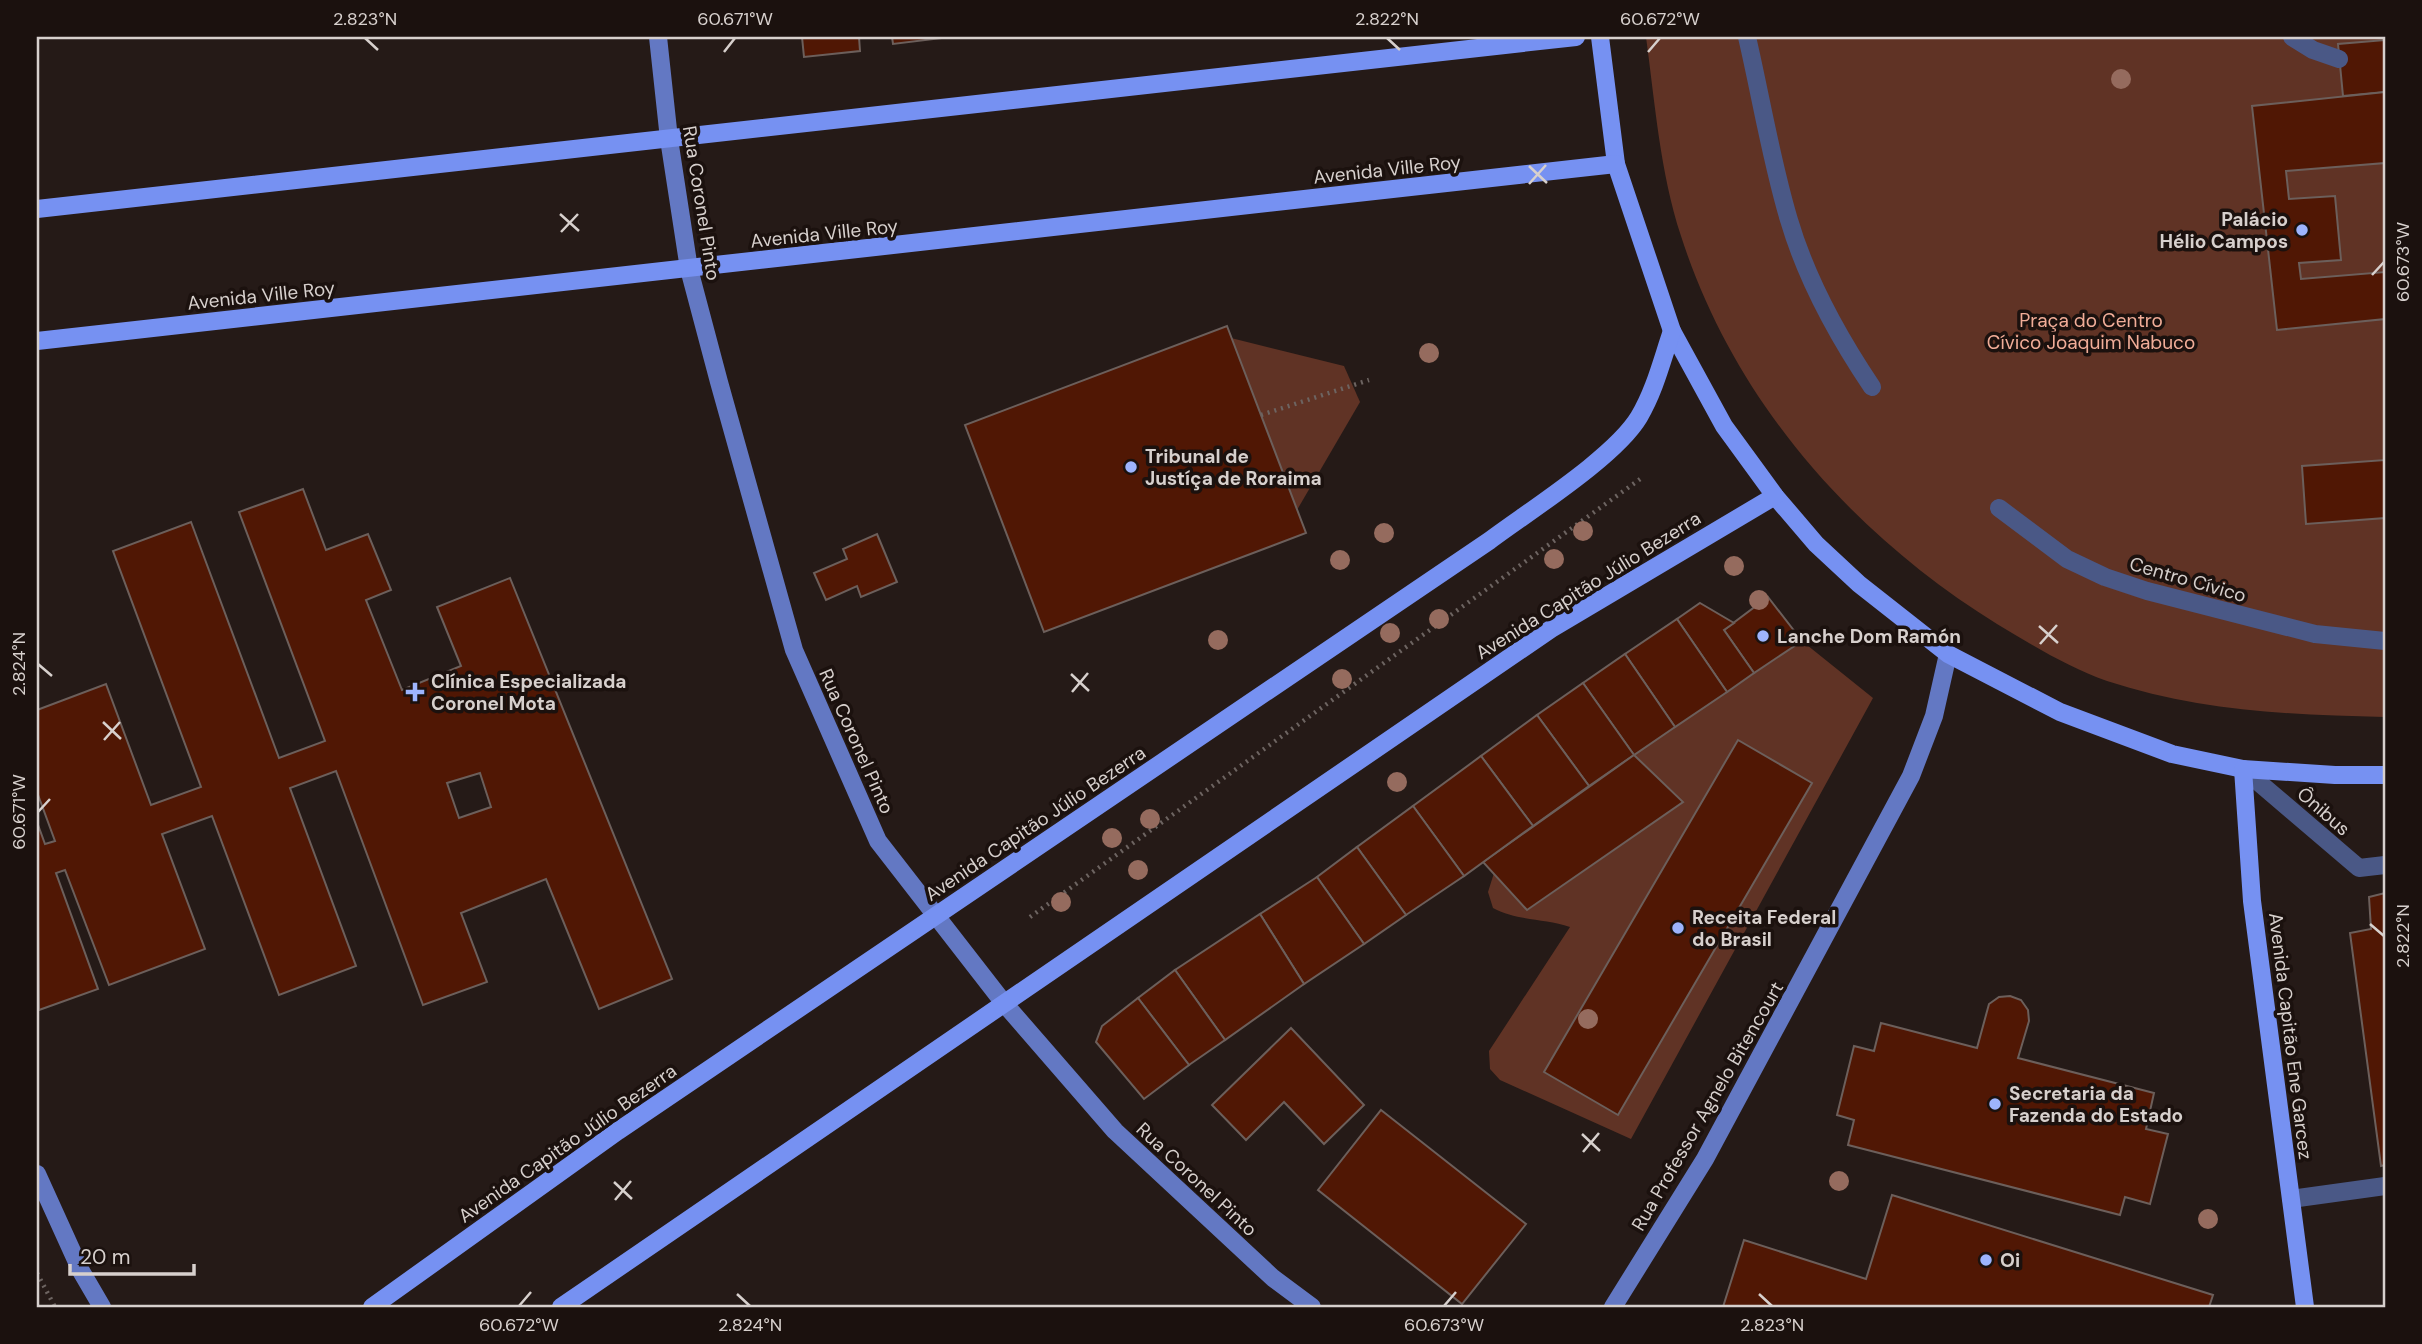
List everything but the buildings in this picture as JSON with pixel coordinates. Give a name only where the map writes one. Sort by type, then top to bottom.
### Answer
[{"type":"main road","points":[[37,209],[1576,37]]},
{"type":"main road","points":[[1600,37],[1616,164],[1672,331],[1724,426],[1775,496],[1816,544],[1859,584],[1948,654],[2060,712],[2172,754],[2243,769],[2335,775],[2385,775]]},
{"type":"main road","name":"Avenida Ville Roy","points":[[37,341],[1616,164]]},
{"type":"main road","name":"Avenida Capitão Júlio Bezerra","points":[[372,1307],[618,1131],[1489,541],[1617,444],[1637,419],[1654,388],[1672,331]]},
{"type":"main road","name":"Avenida Capitão Júlio Bezerra","points":[[561,1307],[1550,629],[1775,496]]},
{"type":"main road","name":"Avenida Capitão Ene Garcez","points":[[2243,769],[2252,901],[2305,1307]]},
{"type":"street","name":"Rua Coronel Pinto","points":[[658,37],[669,139],[688,269],[794,650],[878,841],[934,917],[1003,1002],[1115,1131],[1273,1278],[1312,1307]]},
{"type":"street","name":"Rua Professor Agnelo Bitencourt","points":[[1613,1307],[1705,1159],[1911,776],[1934,716],[1948,654]]},
{"type":"street","points":[[37,1174],[81,1271],[102,1307]]},
{"type":"lane","points":[[1747,37],[1789,219],[1804,264],[1823,308],[1872,387]]},
{"type":"lane","points":[[2292,37],[2313,50],[2340,59]]},
{"type":"lane","name":"Centro Cívico","points":[[1999,508],[2067,559],[2105,577],[2147,591],[2315,634],[2385,640]]},
{"type":"lane","name":"Ônibus","points":[[2243,769],[2359,867],[2385,865]]},
{"type":"lane","points":[[2291,1199],[2385,1186]]},
{"type":"path","points":[[1261,415],[1369,380]]},
{"type":"path","points":[[1030,917],[1643,477]]},
{"type":"path","points":[[37,1273],[55,1307]]},
{"type":"green space","name":"Praça do Centro Cívico Joaquim Nabuco","points":[[1646,37],[2385,37],[2385,717],[2245,710],[2176,699],[2107,681],[2065,663],[1997,624],[1894,549],[1847,505],[1804,458],[1766,408],[1732,354],[1704,296],[1674,212],[1659,137]]},
{"type":"green space","points":[[1231,338],[1344,366],[1360,402],[1297,510]]},
{"type":"green space","points":[[1802,641],[1873,698],[1631,1139],[1500,1080],[1490,1069],[1489,1051],[1570,927],[1512,915],[1493,908],[1488,892],[1494,873],[1528,910],[1683,802],[1634,755]]},
{"type":"place","name":"Palácio Hélio Campos","points":[[2302,230]]},
{"type":"place","name":"Tribunal de Justíça de Roraima","points":[[1131,467]]},
{"type":"place","name":"Lanche Dom Ramón","points":[[1763,636]]},
{"type":"place","name":"Clínica Especializada Coronel Mota","points":[[415,692]]},
{"type":"place","name":"Receita Federal do Brasil","points":[[1678,928]]},
{"type":"place","name":"Secretaria da Fazenda do Estado","points":[[1995,1104]]},
{"type":"place","name":"Oi","points":[[1986,1260]]}]
